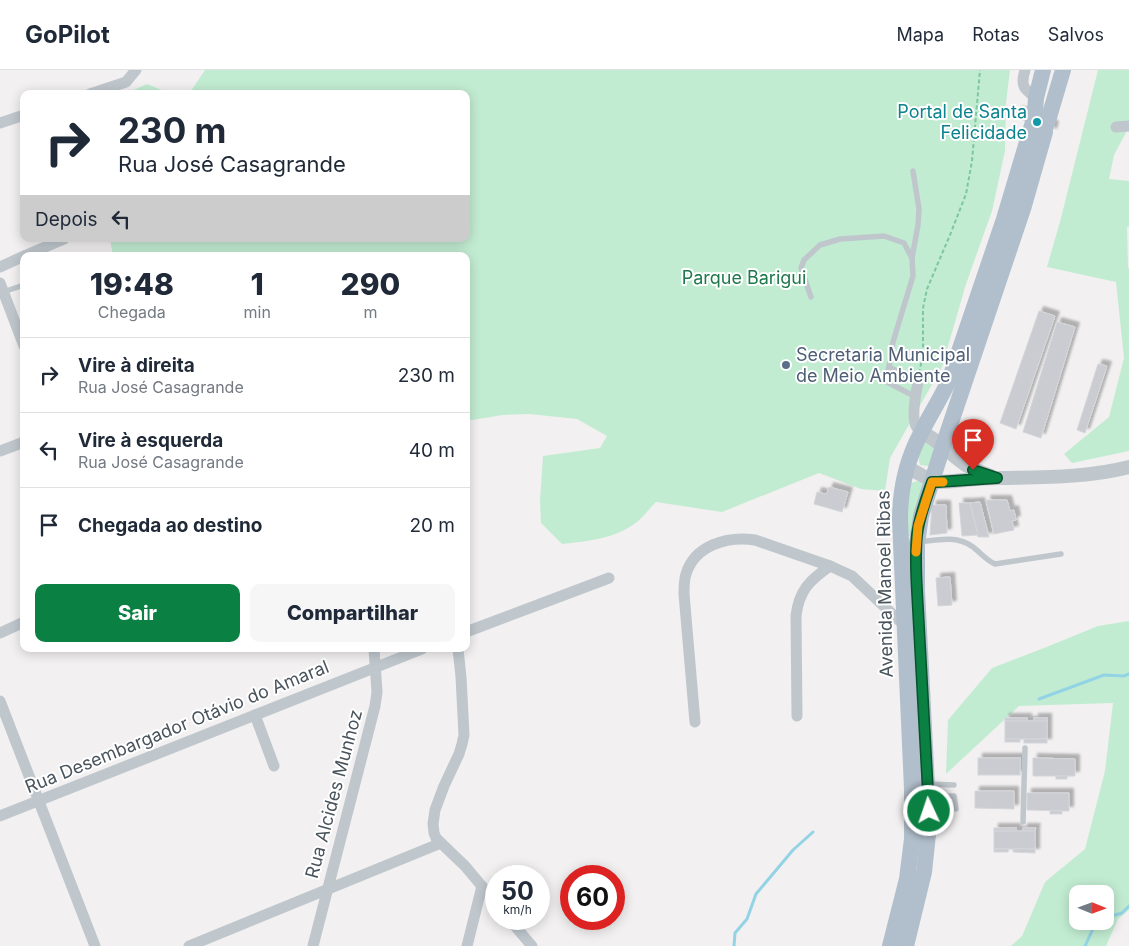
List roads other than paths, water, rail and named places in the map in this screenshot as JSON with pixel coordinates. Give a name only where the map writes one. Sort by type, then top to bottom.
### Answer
[{"type":"main road","name":"Avenida Manoel Ribas","points":[[908,938],[921,889],[927,856],[929,825],[916,543],[921,516],[943,446],[1023,209],[1039,118],[1043,70]]},
{"type":"main road","name":"Avenida Manoel Ribas","points":[[890,946],[910,866],[912,822],[900,505],[903,483],[910,458],[921,432],[940,400],[950,378],[1039,118],[1063,70]]},
{"type":"main road","points":[[902,565],[906,585],[908,588],[917,591]]},
{"type":"main road","points":[[905,626],[911,630],[920,650]]},
{"type":"main road","points":[[902,904],[908,938]]},
{"type":"street","points":[[102,90],[126,82],[136,70]]},
{"type":"street","points":[[1025,70],[1022,86],[1027,92],[1039,118]]},
{"type":"street","points":[[0,122],[20,116]]},
{"type":"street","points":[[1116,127],[1129,126]]},
{"type":"street","points":[[33,252],[57,242]]},
{"type":"street","points":[[0,267],[20,258]]},
{"type":"street","points":[[2,287],[20,335]]},
{"type":"street","points":[[918,382],[914,421],[916,426],[921,432],[934,439],[965,465],[973,470],[997,478]]},
{"type":"street","points":[[0,451],[20,444]]},
{"type":"street","points":[[907,467],[932,482],[1075,476],[1129,467]]},
{"type":"street","points":[[695,722],[684,583],[686,573],[692,561],[700,552],[708,547],[729,539],[745,538],[763,542],[830,566],[852,576],[905,626]]},
{"type":"street","points":[[797,716],[797,604],[805,588],[830,566]]},
{"type":"street","points":[[470,630],[609,578]]},
{"type":"street","points":[[0,633],[20,624]]},
{"type":"street","name":"Rua Alcides Munhoz","points":[[313,946],[375,706],[377,692],[374,652]]},
{"type":"street","name":"Rua Desembargador Otávio do Amaral","points":[[0,816],[415,652]]},
{"type":"street","points":[[458,652],[464,735],[459,754],[444,786],[433,818],[434,833],[441,844],[485,890]]},
{"type":"street","points":[[0,701],[95,946]]},
{"type":"street","points":[[255,715],[274,766]]},
{"type":"street","points":[[189,946],[441,844]]},
{"type":"street","points":[[467,946],[482,886]]},
{"type":"street","points":[[518,930],[532,946]]},
{"type":"lane","points":[[913,171],[919,209],[912,258],[913,276],[893,342],[885,381],[916,397]]},
{"type":"lane","points":[[811,297],[801,268],[804,260],[820,246],[840,239],[884,236],[904,243],[912,258]]},
{"type":"lane","points":[[2,287],[20,285]]},
{"type":"lane","points":[[889,367],[918,382]]},
{"type":"lane","points":[[916,543],[941,539],[959,540],[971,546],[988,561],[995,564],[1061,554]]},
{"type":"lane","points":[[1024,822],[1025,748]]},
{"type":"lane","points":[[928,790],[954,783],[956,809]]},
{"type":"lane","points":[[928,790],[954,796]]},
{"type":"waterway","points":[[1039,699],[1104,675],[1124,676],[1129,674]]},
{"type":"waterway","points":[[734,946],[735,933],[747,919],[756,894],[793,850],[813,832]]},
{"type":"waterway","points":[[1114,915],[1122,913],[1129,906]]},
{"type":"waterway","points":[[1085,946],[1092,930]]},
{"type":"place","name":"Portal de Santa Felicidade","points":[[1037,122]]},
{"type":"place","name":"Secretaria Municipal de Meio Ambiente","points":[[786,365]]},
{"type":"park label","name":"Parque Barigui","points":[[744,278]]}]
